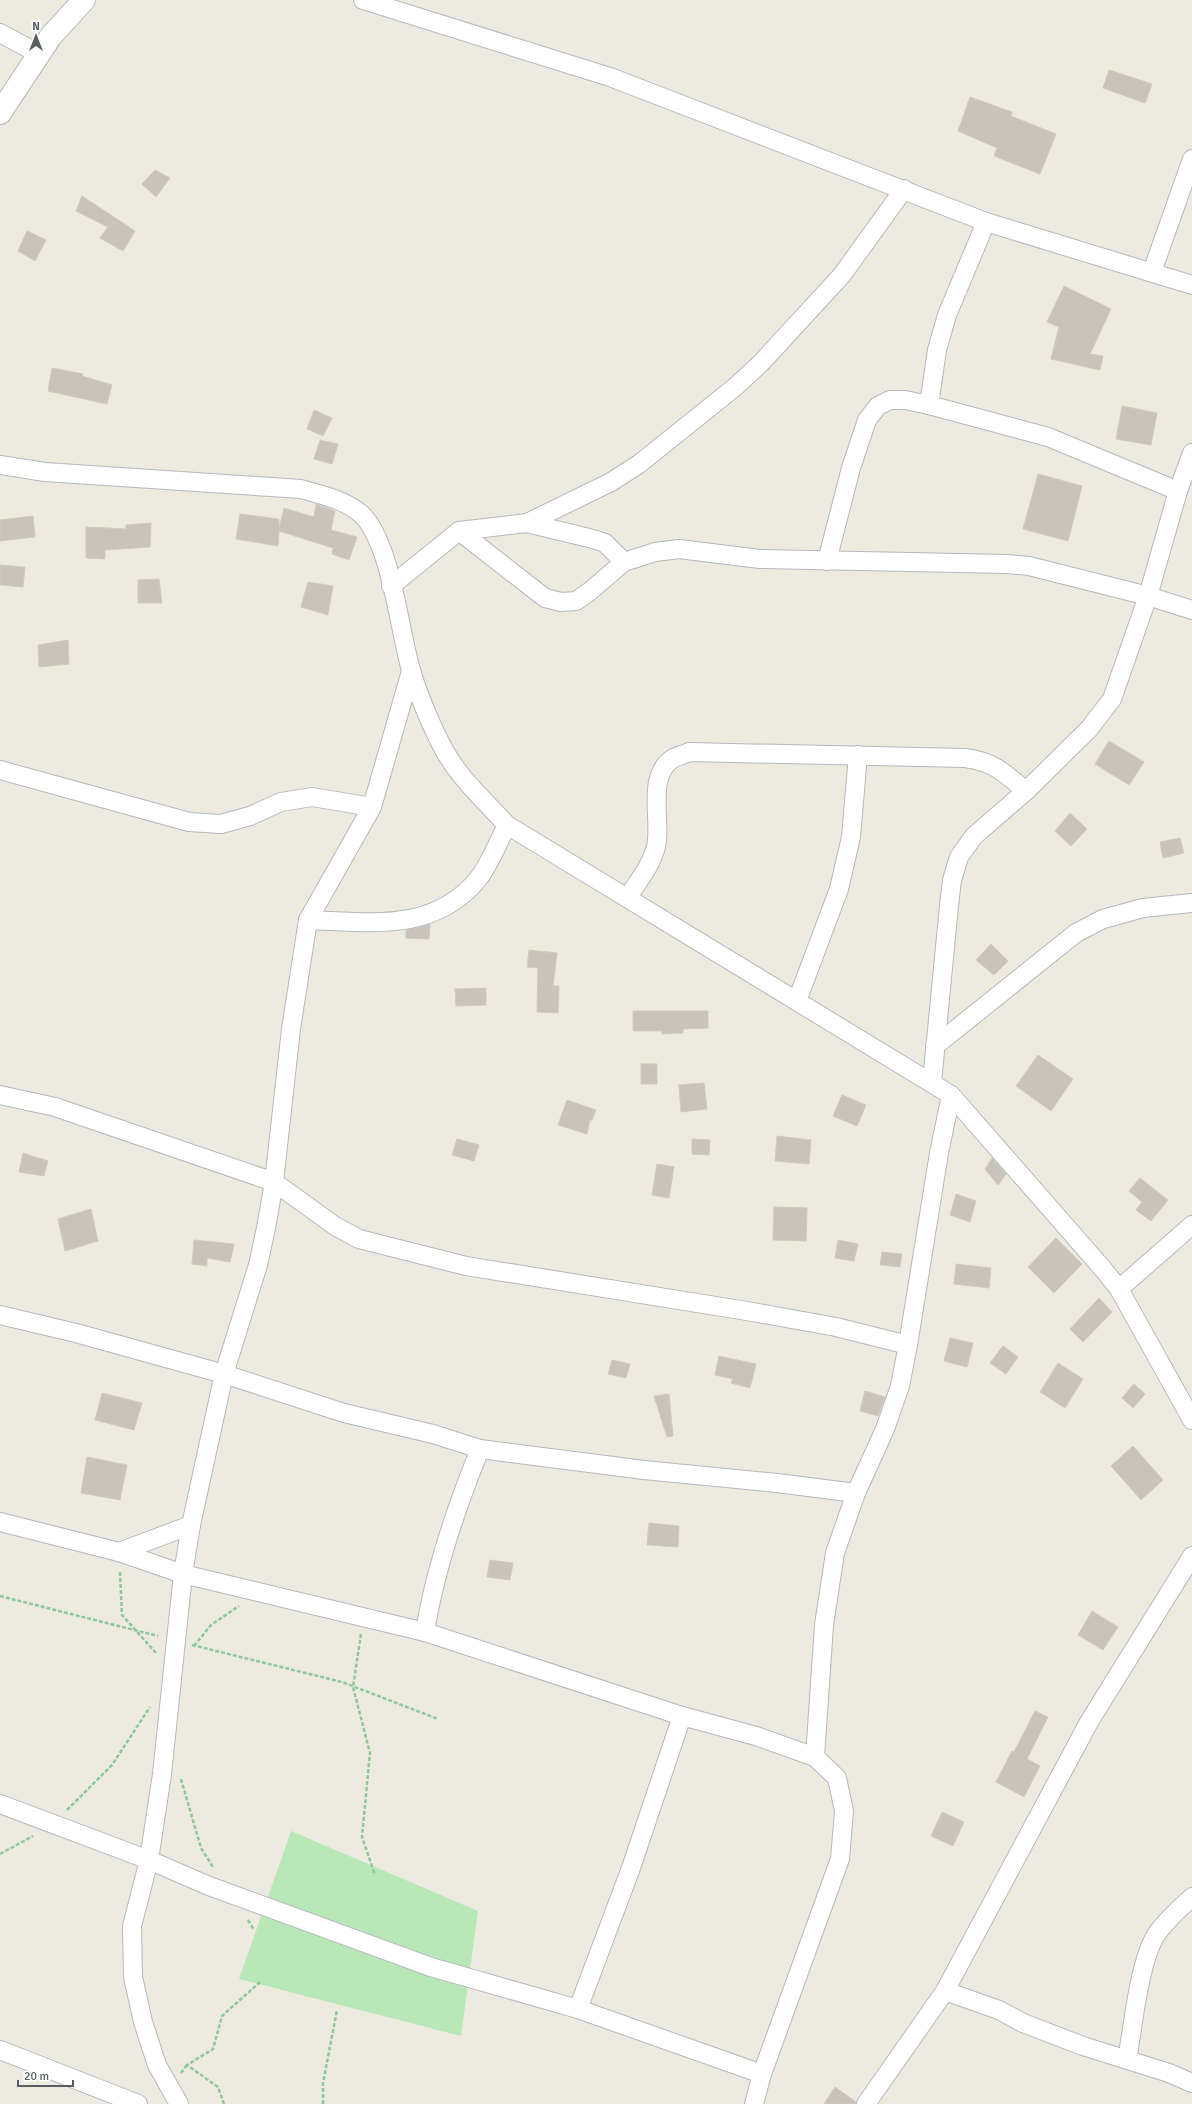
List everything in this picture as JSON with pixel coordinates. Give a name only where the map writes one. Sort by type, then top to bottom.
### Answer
[{"type":"street","points":[[0,113],[51,36],[84,0]]},
{"type":"street","points":[[363,0],[610,77],[904,189],[986,222],[1192,285]]},
{"type":"street","points":[[0,33],[39,54]]},
{"type":"street","points":[[1152,272],[1192,159]]},
{"type":"street","points":[[391,586],[459,531],[527,523],[611,482],[639,464],[735,387],[761,362],[842,275],[904,189]]},
{"type":"street","points":[[929,405],[937,350],[947,315],[986,222]]},
{"type":"street","points":[[827,561],[851,468],[867,420],[878,406],[890,400],[905,400],[929,405],[1048,437],[1178,491]]},
{"type":"street","points":[[932,1082],[952,880],[959,857],[974,836],[1026,791],[1088,729],[1112,699],[1148,596],[1178,491],[1192,452]]},
{"type":"street","points":[[0,465],[45,472],[301,489],[340,501],[360,514],[373,531],[382,551],[411,671],[442,746],[454,766],[507,825],[628,897],[951,1095],[1104,1269],[1119,1289],[1192,1420]]},
{"type":"street","points":[[527,523],[593,538],[605,543],[624,562]]},
{"type":"street","points":[[459,531],[545,598],[561,602],[576,601],[624,562],[655,552],[679,549],[760,559],[1007,564],[1029,566],[1148,596],[1192,610]]},
{"type":"street","points":[[179,2104],[157,2065],[143,2022],[133,1977],[132,1926],[149,1860],[162,1774],[183,1574],[191,1525],[224,1374],[258,1266],[274,1182],[291,1028],[308,920],[372,807],[411,671]]},
{"type":"street","points":[[628,897],[652,861],[656,845],[656,792],[660,774],[671,759],[689,752],[933,757],[982,761],[994,766],[1026,791]]},
{"type":"street","points":[[797,1001],[839,889],[850,837],[858,755]]},
{"type":"street","points":[[0,770],[189,822],[221,824],[250,816],[281,802],[312,797],[372,807]]},
{"type":"street","points":[[308,920],[394,923],[430,915],[462,897],[479,878],[507,825]]},
{"type":"street","points":[[935,1046],[1076,933],[1103,919],[1143,908],[1192,903]]},
{"type":"street","points":[[0,1095],[55,1106],[274,1182],[334,1226],[359,1239],[466,1266],[747,1311],[836,1327],[908,1345]]},
{"type":"street","points":[[815,1757],[821,1690],[824,1625],[835,1553],[856,1493],[885,1429],[900,1386],[939,1153],[951,1095]]},
{"type":"street","points":[[1119,1289],[1192,1225]]},
{"type":"street","points":[[0,1315],[76,1332],[224,1374],[344,1413],[433,1434],[480,1449],[856,1493]]},
{"type":"street","points":[[425,1632],[433,1592],[453,1519],[480,1449]]},
{"type":"street","points":[[119,1552],[191,1525]]},
{"type":"street","points":[[1,1526],[119,1552],[183,1574],[425,1632],[682,1716],[756,1736],[815,1757],[837,1778],[844,1811],[840,1859],[762,2074],[754,2104]]},
{"type":"street","points":[[866,2104],[945,1991],[1088,1722],[1192,1556]]},
{"type":"street","points":[[578,2009],[631,1868],[682,1716]]},
{"type":"street","points":[[0,1804],[149,1860],[209,1886],[431,1967],[578,2009],[762,2074]]},
{"type":"street","points":[[1127,2060],[1145,1960],[1156,1936],[1167,1920],[1192,1897]]},
{"type":"street","points":[[945,1991],[999,2010],[1023,2022],[1083,2046],[1192,2083]]},
{"type":"street","points":[[0,2050],[138,2104]]},
{"type":"path","points":[[119,1552],[122,1615],[173,1672]]},
{"type":"path","points":[[192,1648],[211,1625],[259,1592]]},
{"type":"path","points":[[0,1596],[159,1636]]},
{"type":"path","points":[[364,1618],[353,1687],[370,1753],[362,1837],[376,1875]]},
{"type":"path","points":[[190,1644],[353,1687],[438,1719]]},
{"type":"path","points":[[0,1854],[54,1824],[112,1765],[151,1705]]},
{"type":"path","points":[[180,1775],[201,1848],[217,1873]]},
{"type":"path","points":[[246,1917],[254,1930]]},
{"type":"path","points":[[224,2104],[218,2086],[187,2065],[213,2049],[222,2016],[260,1982]]},
{"type":"path","points":[[324,2104],[323,2083],[337,2010]]},
{"type":"green space","points":[[291,1831],[478,1911],[461,2036],[239,1979]]},
{"type":"building","points":[[1109,70],[1152,84],[1145,103],[1103,88]]},
{"type":"building","points":[[970,97],[1012,112],[1011,116],[1056,134],[1040,174],[994,156],[997,148],[958,131]]},
{"type":"building","points":[[155,170],[170,178],[156,197],[142,184]]},
{"type":"building","points":[[82,196],[135,231],[123,251],[100,238],[108,227],[76,211]]},
{"type":"building","points":[[27,231],[46,240],[35,261],[18,251]]},
{"type":"building","points":[[1064,286],[1111,309],[1090,354],[1103,356],[1100,370],[1051,359],[1059,327],[1047,322]]},
{"type":"building","points":[[52,368],[83,374],[82,376],[112,385],[107,404],[48,391]]},
{"type":"building","points":[[1122,406],[1157,413],[1151,445],[1116,439]]},
{"type":"building","points":[[314,410],[332,418],[323,436],[307,429]]},
{"type":"building","points":[[320,440],[338,444],[332,464],[314,459]]},
{"type":"building","points":[[1038,474],[1082,486],[1068,541],[1023,529]]},
{"type":"building","points":[[316,504],[335,511],[331,530],[357,537],[349,560],[332,554],[333,548],[279,531],[278,546],[236,539],[240,514],[279,519],[279,529],[284,508],[314,517]]},
{"type":"building","points":[[33,516],[35,537],[0,541],[0,520]]},
{"type":"building","points":[[151,523],[150,547],[105,550],[105,559],[86,558],[86,527],[126,529],[126,525]]},
{"type":"building","points":[[0,565],[25,567],[23,587],[0,585]]},
{"type":"building","points":[[159,579],[162,603],[138,603],[138,580]]},
{"type":"building","points":[[308,582],[333,586],[328,615],[301,607]]},
{"type":"building","points":[[68,640],[69,664],[39,667],[38,645]]},
{"type":"building","points":[[1109,741],[1144,762],[1129,785],[1095,764]]},
{"type":"building","points":[[1070,813],[1087,829],[1071,846],[1055,831]]},
{"type":"building","points":[[1180,838],[1184,853],[1163,858],[1160,842]]},
{"type":"building","points":[[430,924],[429,939],[406,938],[406,930]]},
{"type":"building","points":[[991,944],[1008,961],[994,975],[976,960]]},
{"type":"building","points":[[529,950],[557,953],[553,986],[559,986],[558,1013],[537,1012],[538,968],[527,967]]},
{"type":"building","points":[[486,988],[486,1005],[456,1006],[455,989]]},
{"type":"building","points":[[633,1011],[708,1011],[708,1028],[683,1029],[683,1033],[662,1034],[662,1031],[633,1031]]},
{"type":"building","points":[[1038,1055],[1073,1079],[1051,1111],[1016,1086]]},
{"type":"building","points":[[641,1064],[657,1064],[657,1084],[641,1084]]},
{"type":"building","points":[[704,1083],[707,1109],[681,1112],[679,1085]]},
{"type":"building","points":[[842,1095],[866,1105],[857,1126],[833,1116]]},
{"type":"building","points":[[567,1100],[596,1110],[592,1120],[590,1120],[587,1134],[558,1125]]},
{"type":"building","points":[[777,1136],[811,1140],[809,1164],[775,1161]]},
{"type":"building","points":[[457,1139],[479,1145],[474,1161],[452,1155]]},
{"type":"building","points":[[692,1139],[710,1140],[709,1155],[692,1154]]},
{"type":"building","points":[[23,1153],[48,1161],[44,1176],[19,1172]]},
{"type":"building","points":[[992,1158],[1006,1174],[998,1185],[985,1169]]},
{"type":"building","points":[[657,1164],[674,1167],[669,1198],[652,1195]]},
{"type":"building","points":[[1140,1178],[1168,1200],[1151,1221],[1136,1210],[1142,1202],[1129,1191]]},
{"type":"building","points":[[956,1194],[976,1201],[970,1222],[950,1215]]},
{"type":"building","points":[[774,1207],[807,1208],[806,1241],[773,1240]]},
{"type":"building","points":[[91,1209],[98,1241],[65,1251],[58,1219]]},
{"type":"building","points":[[1056,1238],[1082,1264],[1054,1293],[1028,1267]]},
{"type":"building","points":[[194,1240],[234,1244],[230,1262],[207,1258],[207,1266],[192,1264]]},
{"type":"building","points":[[838,1240],[858,1244],[854,1261],[835,1258]]},
{"type":"building","points":[[882,1252],[902,1254],[900,1267],[880,1265]]},
{"type":"building","points":[[956,1264],[991,1268],[989,1288],[954,1284]]},
{"type":"building","points":[[1099,1298],[1112,1312],[1083,1342],[1070,1329]]},
{"type":"building","points":[[950,1338],[973,1343],[967,1367],[944,1361]]},
{"type":"building","points":[[1003,1346],[1018,1357],[1006,1374],[990,1363]]},
{"type":"building","points":[[719,1356],[756,1364],[750,1388],[731,1383],[733,1379],[715,1375]]},
{"type":"building","points":[[612,1360],[630,1364],[626,1378],[608,1374]]},
{"type":"building","points":[[1058,1363],[1083,1379],[1065,1408],[1040,1392]]},
{"type":"building","points":[[1134,1384],[1145,1394],[1133,1408],[1122,1398]]},
{"type":"building","points":[[865,1391],[885,1397],[878,1416],[860,1411]]},
{"type":"building","points":[[102,1393],[142,1403],[134,1430],[95,1420]]},
{"type":"building","points":[[669,1394],[673,1436],[667,1437],[654,1396]]},
{"type":"building","points":[[1133,1446],[1163,1480],[1141,1500],[1111,1466]]},
{"type":"building","points":[[87,1457],[127,1465],[120,1500],[81,1493]]},
{"type":"building","points":[[649,1523],[679,1526],[678,1547],[647,1545]]},
{"type":"building","points":[[490,1560],[513,1563],[510,1580],[487,1577]]},
{"type":"building","points":[[1092,1611],[1118,1627],[1103,1650],[1078,1635]]},
{"type":"building","points":[[1035,1711],[1048,1717],[1027,1759],[1040,1766],[1024,1797],[996,1782],[1012,1751],[1014,1752]]},
{"type":"building","points":[[942,1812],[964,1822],[953,1846],[931,1836]]},
{"type":"building","points":[[835,2087],[856,2102],[856,2104],[824,2104]]}]
